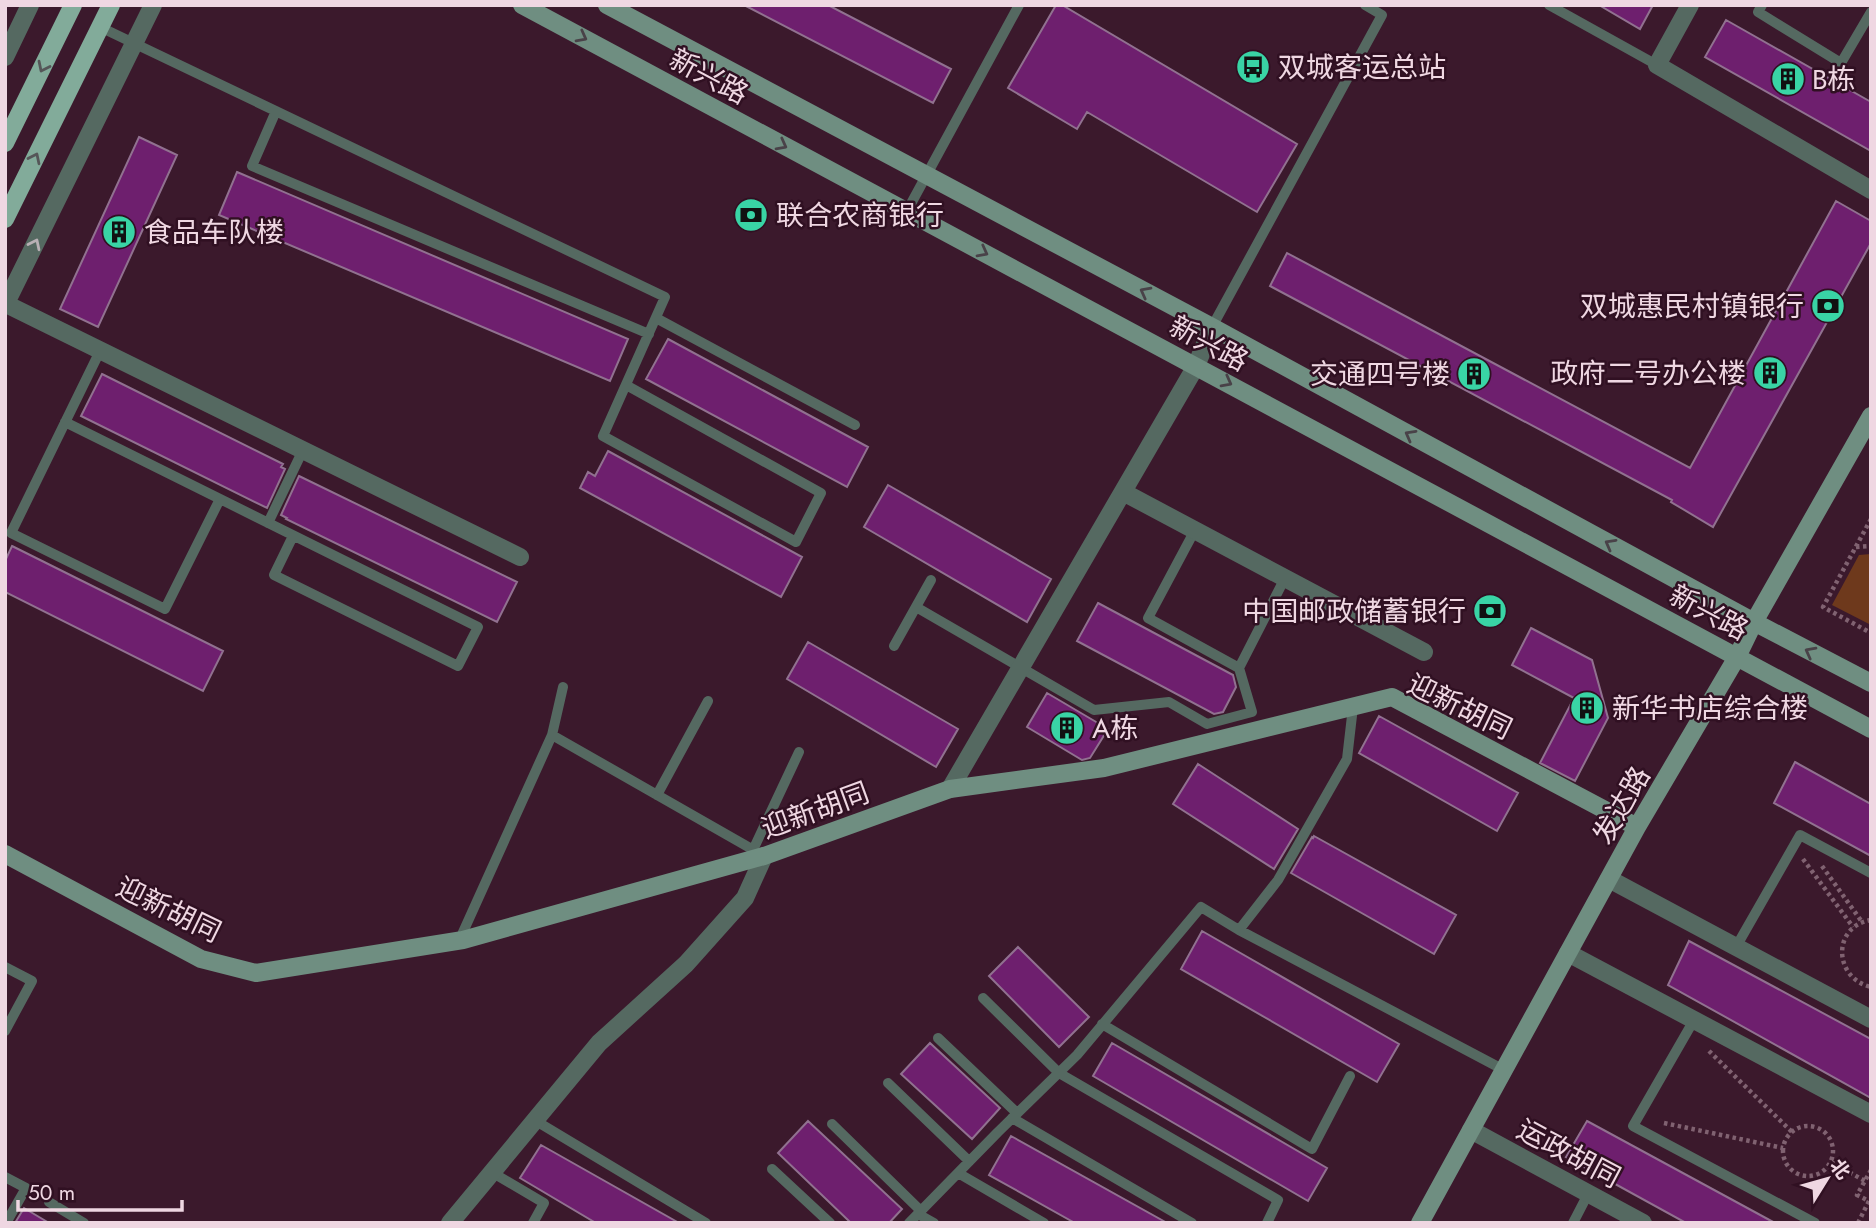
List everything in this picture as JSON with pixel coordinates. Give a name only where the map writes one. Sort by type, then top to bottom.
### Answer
[{"type":"main road","points":[[5,143],[73,5]]},
{"type":"main road","points":[[5,219],[111,5]]},
{"type":"main road","name":"新兴路","points":[[522,5],[1871,729]]},
{"type":"main road","name":"新兴路","points":[[607,5],[1212,327],[1871,683]]},
{"type":"main road","name":"发达路","points":[[1420,1223],[1637,827],[1737,657],[1754,622],[1871,416]]},
{"type":"main road","name":"迎新胡同","points":[[5,854],[201,959],[256,973],[459,941],[759,853],[950,789],[1104,768],[1209,733],[1392,697],[1637,827]]},
{"type":"street","points":[[5,57],[30,5]]},
{"type":"street","points":[[153,5],[5,304],[520,557]]},
{"type":"street","points":[[1689,5],[1657,65],[1871,190]]},
{"type":"street","points":[[950,789],[1196,366],[1212,327]]},
{"type":"street","points":[[1123,492],[1424,652]]},
{"type":"street","points":[[450,1223],[599,1043],[686,964],[745,898],[759,853]]},
{"type":"street","points":[[1609,879],[1871,1019]]},
{"type":"street","points":[[1569,953],[1691,1026],[1871,1114]]},
{"type":"street","name":"运政胡同","points":[[1471,1130],[1643,1223]]},
{"type":"lane","points":[[907,211],[1018,5]]},
{"type":"lane","points":[[1212,327],[1382,15],[1365,5]]},
{"type":"lane","points":[[1549,5],[1657,65]]},
{"type":"lane","points":[[1762,5],[1758,12],[1841,63],[1871,12]]},
{"type":"lane","points":[[100,27],[666,298],[656,318],[603,436],[796,542],[821,493],[626,385]]},
{"type":"lane","points":[[275,111],[251,166],[649,334]]},
{"type":"lane","points":[[656,318],[855,425]]},
{"type":"lane","points":[[100,351],[11,533],[165,609],[220,499]]},
{"type":"lane","points":[[65,422],[478,627],[458,666],[274,575],[293,536]]},
{"type":"lane","points":[[268,523],[303,450]]},
{"type":"lane","points":[[1195,530],[1148,618],[1239,668]]},
{"type":"lane","points":[[916,607],[1094,710],[1169,702],[1209,733],[1252,712],[1239,668],[1285,578]]},
{"type":"lane","points":[[894,646],[931,580]]},
{"type":"lane","points":[[459,941],[552,735],[563,687]]},
{"type":"lane","points":[[657,795],[708,701]]},
{"type":"lane","points":[[1239,930],[1278,880],[1347,759],[1353,706]]},
{"type":"lane","points":[[552,735],[759,853],[799,752]]},
{"type":"lane","points":[[1736,947],[1800,835],[1871,873]]},
{"type":"lane","points":[[908,1223],[1077,1055],[1201,907],[1239,930],[1504,1070]]},
{"type":"lane","points":[[5,967],[32,981],[5,1031]]},
{"type":"lane","points":[[983,998],[1059,1073],[1278,1200],[1267,1223]]},
{"type":"lane","points":[[1102,1024],[1312,1149],[1350,1076]]},
{"type":"lane","points":[[1691,1026],[1633,1126],[1815,1223]]},
{"type":"lane","points":[[938,1038],[1015,1116],[1192,1223]]},
{"type":"lane","points":[[888,1083],[969,1161]]},
{"type":"lane","points":[[536,1121],[706,1223]]},
{"type":"lane","points":[[832,1124],[919,1213],[934,1223]]},
{"type":"lane","points":[[772,1169],[830,1223]]},
{"type":"lane","points":[[493,1173],[544,1203],[533,1223]]},
{"type":"lane","points":[[958,1173],[1044,1223]]},
{"type":"lane","points":[[5,1177],[26,1188],[6,1223]]},
{"type":"lane","points":[[1573,1223],[1588,1194]]},
{"type":"lane","points":[[49,1202],[84,1223]]},
{"type":"path","points":[[1871,519],[1823,607],[1871,633]]},
{"type":"path","points":[[1856,547],[1871,546]]},
{"type":"path","points":[[1800,835],[1862,922]]},
{"type":"path","points":[[1794,848],[1853,927]]},
{"type":"path","points":[[1871,920],[1853,927],[1842,946],[1842,958],[1852,978],[1871,987]]},
{"type":"path","points":[[1691,1026],[1792,1132]]},
{"type":"path","points":[[1637,1118],[1783,1148]]},
{"type":"path","points":[[1804,1126],[1813,1126],[1827,1134],[1834,1149],[1831,1162],[1823,1172],[1807,1177],[1791,1171],[1783,1156],[1783,1148],[1785,1140],[1792,1132],[1804,1126]]},
{"type":"path","points":[[1831,1162],[1865,1181]]},
{"type":"path","points":[[1858,1223],[1870,1202],[1857,1195],[1871,1170]]},
{"type":"shaded area","points":[[1871,554],[1871,625],[1832,605],[1859,555]]},
{"type":"building","points":[[744,5],[828,5],[951,69],[933,103]]},
{"type":"building","points":[[1056,5],[1062,5],[1297,144],[1257,212],[1087,112],[1077,129],[1008,88]]},
{"type":"building","points":[[1599,5],[1653,5],[1640,29]]},
{"type":"building","name":"B栋","points":[[1726,20],[1871,102],[1871,151],[1705,57]]},
{"type":"building","name":"食品车队楼","points":[[139,137],[177,155],[98,327],[60,309]]},
{"type":"building","points":[[237,172],[628,339],[610,381],[219,215]]},
{"type":"building","points":[[1836,201],[1871,221],[1871,243],[1713,527],[1671,502],[1672,500],[1270,286],[1287,253],[1690,468]]},
{"type":"building","points":[[668,339],[868,447],[847,487],[646,379]]},
{"type":"building","points":[[102,374],[283,464],[281,467],[285,469],[267,508],[81,416]]},
{"type":"building","points":[[608,451],[802,557],[781,597],[580,488],[588,472],[595,476]]},
{"type":"building","points":[[299,476],[517,582],[497,622],[286,519],[281,515]]},
{"type":"building","points":[[888,485],[1051,579],[1027,622],[864,527]]},
{"type":"building","points":[[12,546],[223,651],[203,691],[5,592],[5,561]]},
{"type":"building","points":[[1098,603],[1233,675],[1236,687],[1223,712],[1214,714],[1077,641]]},
{"type":"building","name":"新华书店综合楼","points":[[1531,628],[1592,660],[1608,718],[1575,781],[1540,763],[1574,698],[1512,665]]},
{"type":"building","points":[[808,642],[958,729],[936,767],[787,679]]},
{"type":"building","name":"A栋","points":[[1047,693],[1108,729],[1090,758],[1082,760],[1027,727]]},
{"type":"building","points":[[1379,716],[1518,793],[1497,831],[1359,753]]},
{"type":"building","points":[[1795,762],[1871,804],[1871,856],[1774,803]]},
{"type":"building","points":[[1198,764],[1298,829],[1274,869],[1173,804]]},
{"type":"building","points":[[1314,836],[1456,915],[1434,954],[1291,873]]},
{"type":"building","points":[[1202,931],[1399,1044],[1377,1082],[1181,969]]},
{"type":"building","points":[[1689,941],[1871,1039],[1871,1098],[1668,985]]},
{"type":"building","points":[[1018,947],[1089,1017],[1059,1047],[989,976]]},
{"type":"building","points":[[930,1043],[1000,1108],[972,1139],[901,1074]]},
{"type":"building","points":[[1112,1043],[1327,1168],[1308,1201],[1093,1076]]},
{"type":"building","points":[[808,1121],[902,1209],[889,1223],[851,1223],[778,1153]]},
{"type":"building","points":[[1587,1121],[1775,1223],[1686,1223],[1566,1157]]},
{"type":"building","points":[[1011,1136],[1167,1223],[1075,1223],[989,1175]]},
{"type":"building","points":[[541,1145],[679,1223],[596,1223],[520,1178]]},
{"type":"building","points":[[24,1208],[49,1223],[15,1223]]},
{"type":"place","name":"双城客运总站","points":[[1253,67]]},
{"type":"place","name":"B栋","points":[[1788,79]]},
{"type":"place","name":"联合农商银行","points":[[751,215]]},
{"type":"place","name":"食品车队楼","points":[[119,232]]},
{"type":"place","name":"双城惠民村镇银行","points":[[1828,306]]},
{"type":"place","name":"政府二号办公楼","points":[[1770,373]]},
{"type":"place","name":"交通四号楼","points":[[1474,374]]},
{"type":"place","name":"中国邮政储蓄银行","points":[[1490,611]]},
{"type":"place","name":"新华书店综合楼","points":[[1587,708]]},
{"type":"place","name":"A栋","points":[[1067,728]]}]
